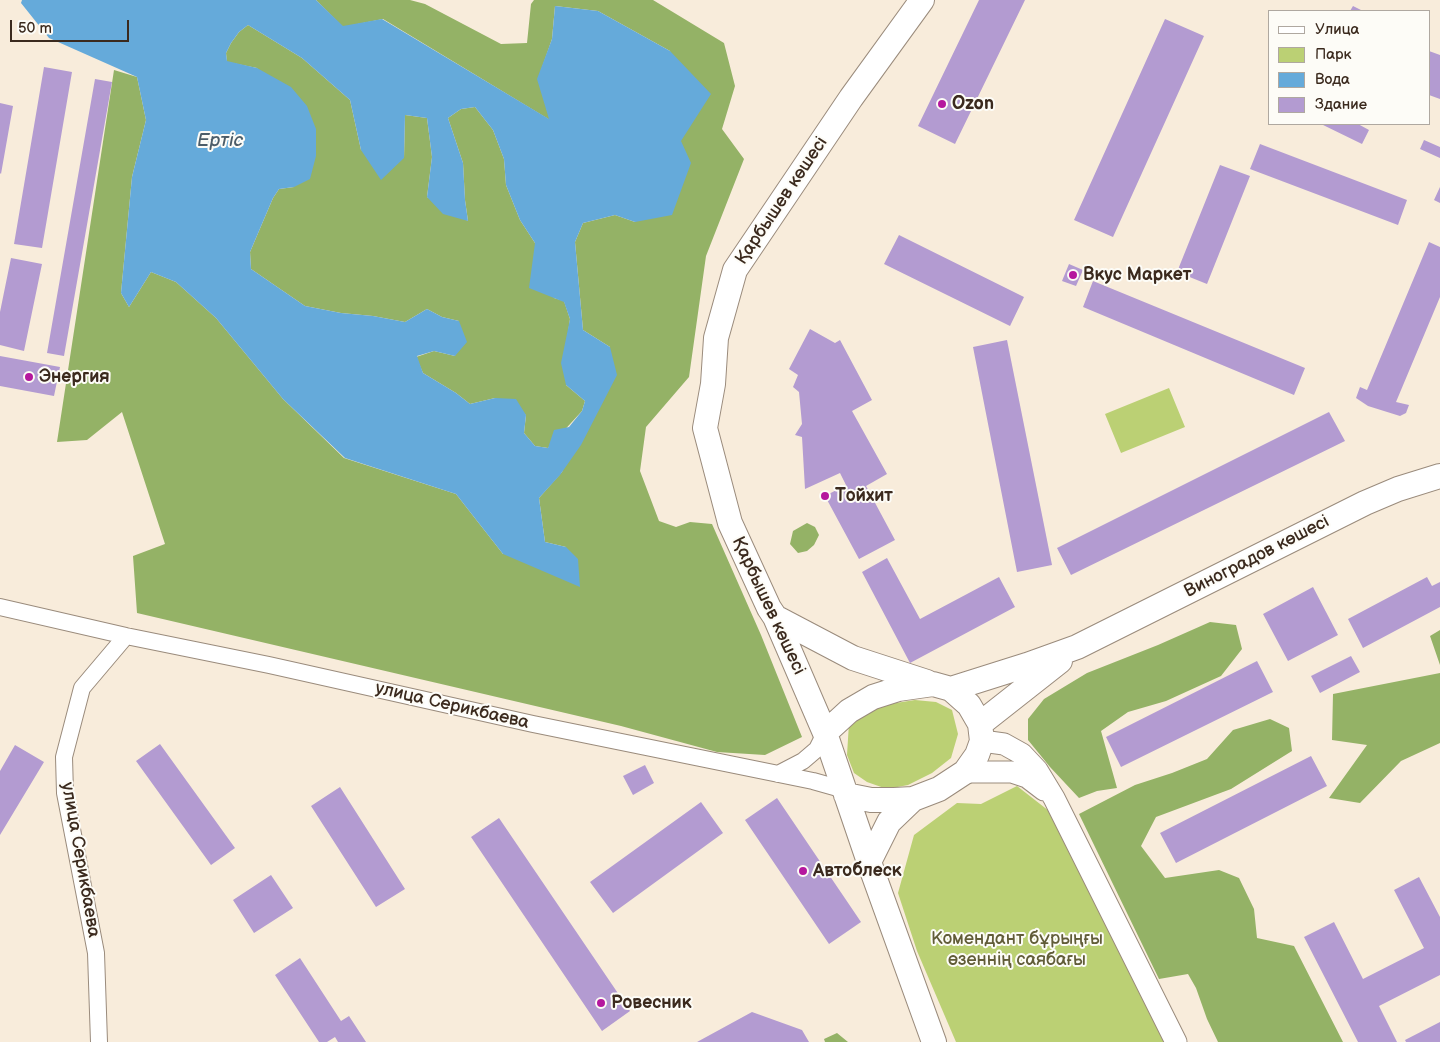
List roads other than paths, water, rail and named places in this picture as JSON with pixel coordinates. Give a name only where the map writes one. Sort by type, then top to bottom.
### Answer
[{"type":"main road","name":"Қарбышев көшесі","points":[[922,0],[851,98],[735,270],[716,338],[712,389],[706,428],[730,523],[769,608],[775,616],[825,733],[934,1042]]},
{"type":"main road","name":"Виноградов көшесі","points":[[1077,647],[1365,503],[1398,489],[1440,476]]},
{"type":"main road","points":[[775,616],[853,658],[942,686],[969,705],[981,733],[977,755],[965,772],[939,789],[913,799],[871,800],[846,793]]},
{"type":"main road","points":[[825,733],[849,711],[873,697],[898,689],[942,686],[1027,666],[1077,647]]},
{"type":"main road","points":[[981,733],[1077,647]]},
{"type":"main road","points":[[869,862],[889,822],[913,799]]},
{"type":"street","name":"улица Серикбаева","points":[[0,607],[533,724],[813,781],[846,793]]},
{"type":"street","name":"улица Серикбаева","points":[[99,1042],[96,953],[65,793],[64,757],[82,688],[126,636]]},
{"type":"street","points":[[778,774],[803,761],[817,748],[825,733]]},
{"type":"street","points":[[981,733],[1022,754],[1037,770],[1054,798],[1176,1042]]},
{"type":"street","points":[[965,772],[1012,772],[1027,777],[1054,798]]},
{"type":"water","name":"Ертіс","points":[[22,0],[316,0],[343,26],[382,19],[549,119],[537,79],[552,39],[555,6],[598,11],[670,51],[711,94],[681,141],[691,163],[672,215],[635,222],[615,215],[583,223],[575,242],[583,330],[610,347],[617,375],[581,445],[560,475],[539,498],[545,542],[566,547],[578,559],[580,587],[503,554],[456,494],[345,458],[283,399],[216,318],[176,282],[151,272],[129,307],[121,293],[132,177],[146,120],[137,77],[49,38],[21,3]],"holes":[[[248,25],[302,58],[350,100],[361,150],[381,180],[404,158],[405,115],[427,118],[432,157],[427,197],[443,214],[468,221],[463,163],[448,118],[461,109],[475,107],[493,130],[504,159],[506,185],[520,220],[535,243],[529,288],[564,302],[570,319],[561,363],[566,385],[585,401],[582,411],[569,427],[554,430],[548,448],[535,446],[524,433],[526,415],[516,399],[495,398],[470,404],[423,373],[417,356],[434,351],[455,356],[467,342],[459,321],[442,317],[427,309],[405,322],[305,306],[251,269],[250,252],[273,198],[279,189],[294,187],[310,179],[316,156],[316,129],[307,106],[291,87],[257,68],[227,61],[226,53],[239,32]]]},
{"type":"place","name":"Ozon","points":[[942,104]]},
{"type":"place","name":"Вкус Маркет","points":[[1073,275]]},
{"type":"place","name":"Энергия","points":[[29,377]]},
{"type":"place","name":"Тойхит","points":[[825,496]]},
{"type":"place","name":"Автоблеск","points":[[803,871]]},
{"type":"place","name":"Ровесник","points":[[601,1003]]},
{"type":"park label","name":"Комендант бұрыңғы өзеннің саябағы","points":[[1017,950]]}]
